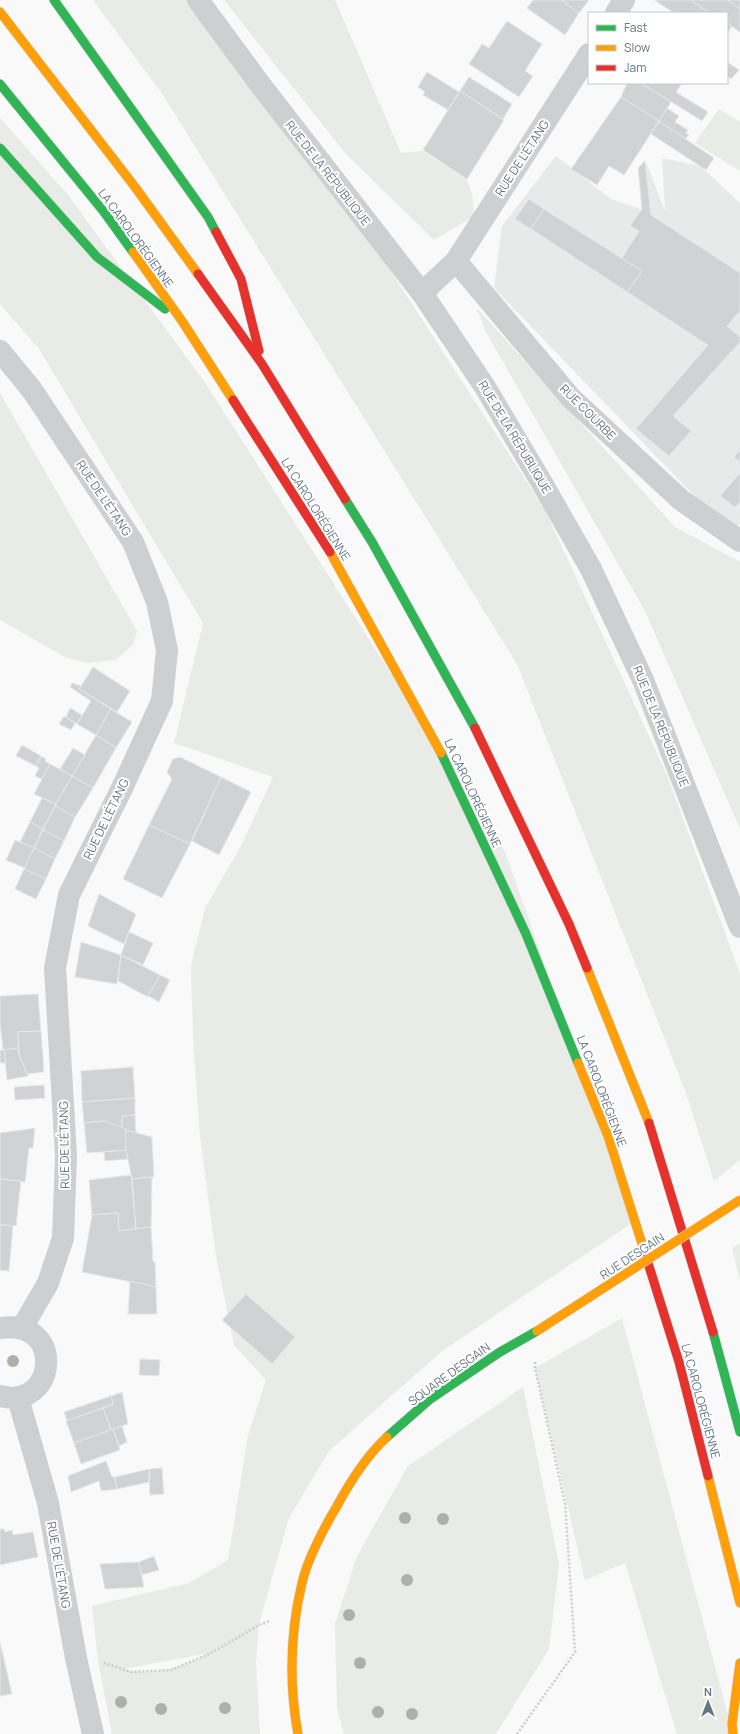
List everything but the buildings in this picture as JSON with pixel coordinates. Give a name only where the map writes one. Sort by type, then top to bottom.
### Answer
[{"type":"main road","points":[[54,0],[208,217],[241,279],[262,364]]},
{"type":"main road","points":[[0,12],[23,44],[136,187],[262,364],[372,542],[468,716],[569,924],[647,1115],[719,1353],[740,1432]]},
{"type":"main road","points":[[0,20],[23,44]]},
{"type":"main road","name":"LA CAROLORÉGIENNE","points":[[0,84],[104,212],[182,321],[332,554],[435,739],[526,934],[608,1136],[679,1362],[740,1603]]},
{"type":"main road","points":[[0,148],[97,257],[182,321]]},
{"type":"main road","name":"RUE DESGAIN","points":[[537,1332],[740,1200]]},
{"type":"main road","name":"SQUARE DESGAIN","points":[[298,1734],[294,1713],[291,1654],[302,1582],[324,1529],[350,1482],[383,1441],[429,1400],[500,1352],[537,1332]]},
{"type":"main road","points":[[733,1734],[732,1724],[740,1663]]},
{"type":"street","name":"RUE DE LA RÉPUBLIQUE","points":[[198,0],[259,83],[422,293],[485,387],[542,483],[591,569],[643,680],[740,927]]},
{"type":"street","points":[[617,12],[624,0]]},
{"type":"street","name":"RUE DE L'ÉTANG","points":[[422,293],[456,261],[588,56]]},
{"type":"street","name":"RUE COURBE","points":[[456,261],[571,398],[681,500],[740,541]]},
{"type":"street","name":"RUE DE L'ÉTANG","points":[[0,351],[32,390],[133,542],[157,602],[167,650],[162,701],[123,786],[69,895],[55,968],[66,1156],[63,1238],[48,1283],[22,1328]]},
{"type":"street","points":[[0,1328],[13,1326],[22,1328],[34,1334],[42,1344],[47,1356],[47,1365],[44,1377],[37,1387],[29,1393],[9,1397]]},
{"type":"street","name":"RUE DE L'ÉTANG","points":[[9,1397],[48,1503],[76,1658],[93,1734]]},
{"type":"path","points":[[517,1734],[575,1652],[565,1503],[535,1368],[537,1332]]},
{"type":"path","points":[[76,1658],[98,1660],[132,1672],[171,1670],[211,1653],[259,1624],[298,1613]]},
{"type":"shaded area","points":[[93,0],[191,0],[319,160],[545,510],[667,775],[740,974],[740,1160],[714,1181],[686,1093],[517,664],[163,95]]},
{"type":"shaded area","points":[[224,0],[335,0],[401,153],[422,151],[466,178],[472,193],[474,216],[434,240],[345,153]]},
{"type":"shaded area","points":[[719,109],[740,122],[740,171],[695,143]]},
{"type":"shaded area","points":[[0,118],[68,195],[206,384],[505,852],[635,1221],[442,1351],[329,1451],[289,1518],[259,1624],[256,1662],[260,1734],[112,1734],[98,1661],[92,1606],[189,1583],[228,1560],[248,1435],[266,1380],[234,1345],[216,1256],[200,1136],[193,1040],[191,966],[205,908],[241,846],[273,777],[174,743],[203,623],[39,349],[0,304]],"holes":[[[208,1653],[190,1663],[156,1671],[145,1672],[124,1669]]]},
{"type":"shaded area","points":[[556,156],[611,199],[641,209],[639,169],[645,160],[665,211],[662,158],[700,166],[740,203],[740,523],[731,534],[494,288],[502,226]]},
{"type":"shaded area","points":[[476,307],[675,527],[740,562],[740,829],[645,611],[486,332]]},
{"type":"shaded area","points":[[0,393],[137,631],[133,645],[115,660],[87,663],[67,658],[0,620]]},
{"type":"shaded area","points":[[740,1243],[740,1281],[732,1248]]},
{"type":"shaded area","points":[[622,1318],[733,1734],[677,1734],[625,1563],[585,1580],[535,1368]]},
{"type":"shaded area","points":[[523,1387],[559,1564],[549,1649],[496,1734],[344,1734],[337,1709],[335,1624],[357,1556],[408,1466]]},
{"type":"traffic: fast","points":[[54,0],[208,217],[216,232]]},
{"type":"traffic: fast","points":[[0,84],[104,212],[133,252]]},
{"type":"traffic: fast","points":[[0,148],[97,257],[165,309]]},
{"type":"traffic: fast","points":[[345,499],[372,542],[475,728]]},
{"type":"traffic: fast","points":[[441,753],[526,934],[578,1063]]},
{"type":"traffic: fast","points":[[387,1437],[429,1400],[500,1352],[537,1331]]},
{"type":"traffic: fast","points":[[713,1332],[740,1432]]},
{"type":"traffic: slow","points":[[0,12],[135,187],[198,274]]},
{"type":"traffic: slow","points":[[133,252],[182,321],[233,400]]},
{"type":"traffic: slow","points":[[330,552],[441,753]]},
{"type":"traffic: slow","points":[[587,968],[649,1123]]},
{"type":"traffic: slow","points":[[578,1063],[608,1136],[643,1247]]},
{"type":"traffic: slow","points":[[537,1331],[740,1200]]},
{"type":"traffic: slow","points":[[298,1734],[293,1696],[292,1658],[295,1621],[304,1574],[322,1533],[347,1488],[372,1452],[387,1437]]},
{"type":"traffic: slow","points":[[708,1476],[740,1603]]},
{"type":"traffic: slow","points":[[733,1734],[732,1724],[740,1663]]},
{"type":"traffic: jam","points":[[216,232],[241,279],[259,351]]},
{"type":"traffic: jam","points":[[198,274],[262,364],[345,499]]},
{"type":"traffic: jam","points":[[233,400],[330,552]]},
{"type":"traffic: jam","points":[[475,728],[569,924],[587,968]]},
{"type":"traffic: jam","points":[[649,1123],[713,1332]]},
{"type":"traffic: jam","points":[[643,1247],[679,1362],[708,1476]]}]
